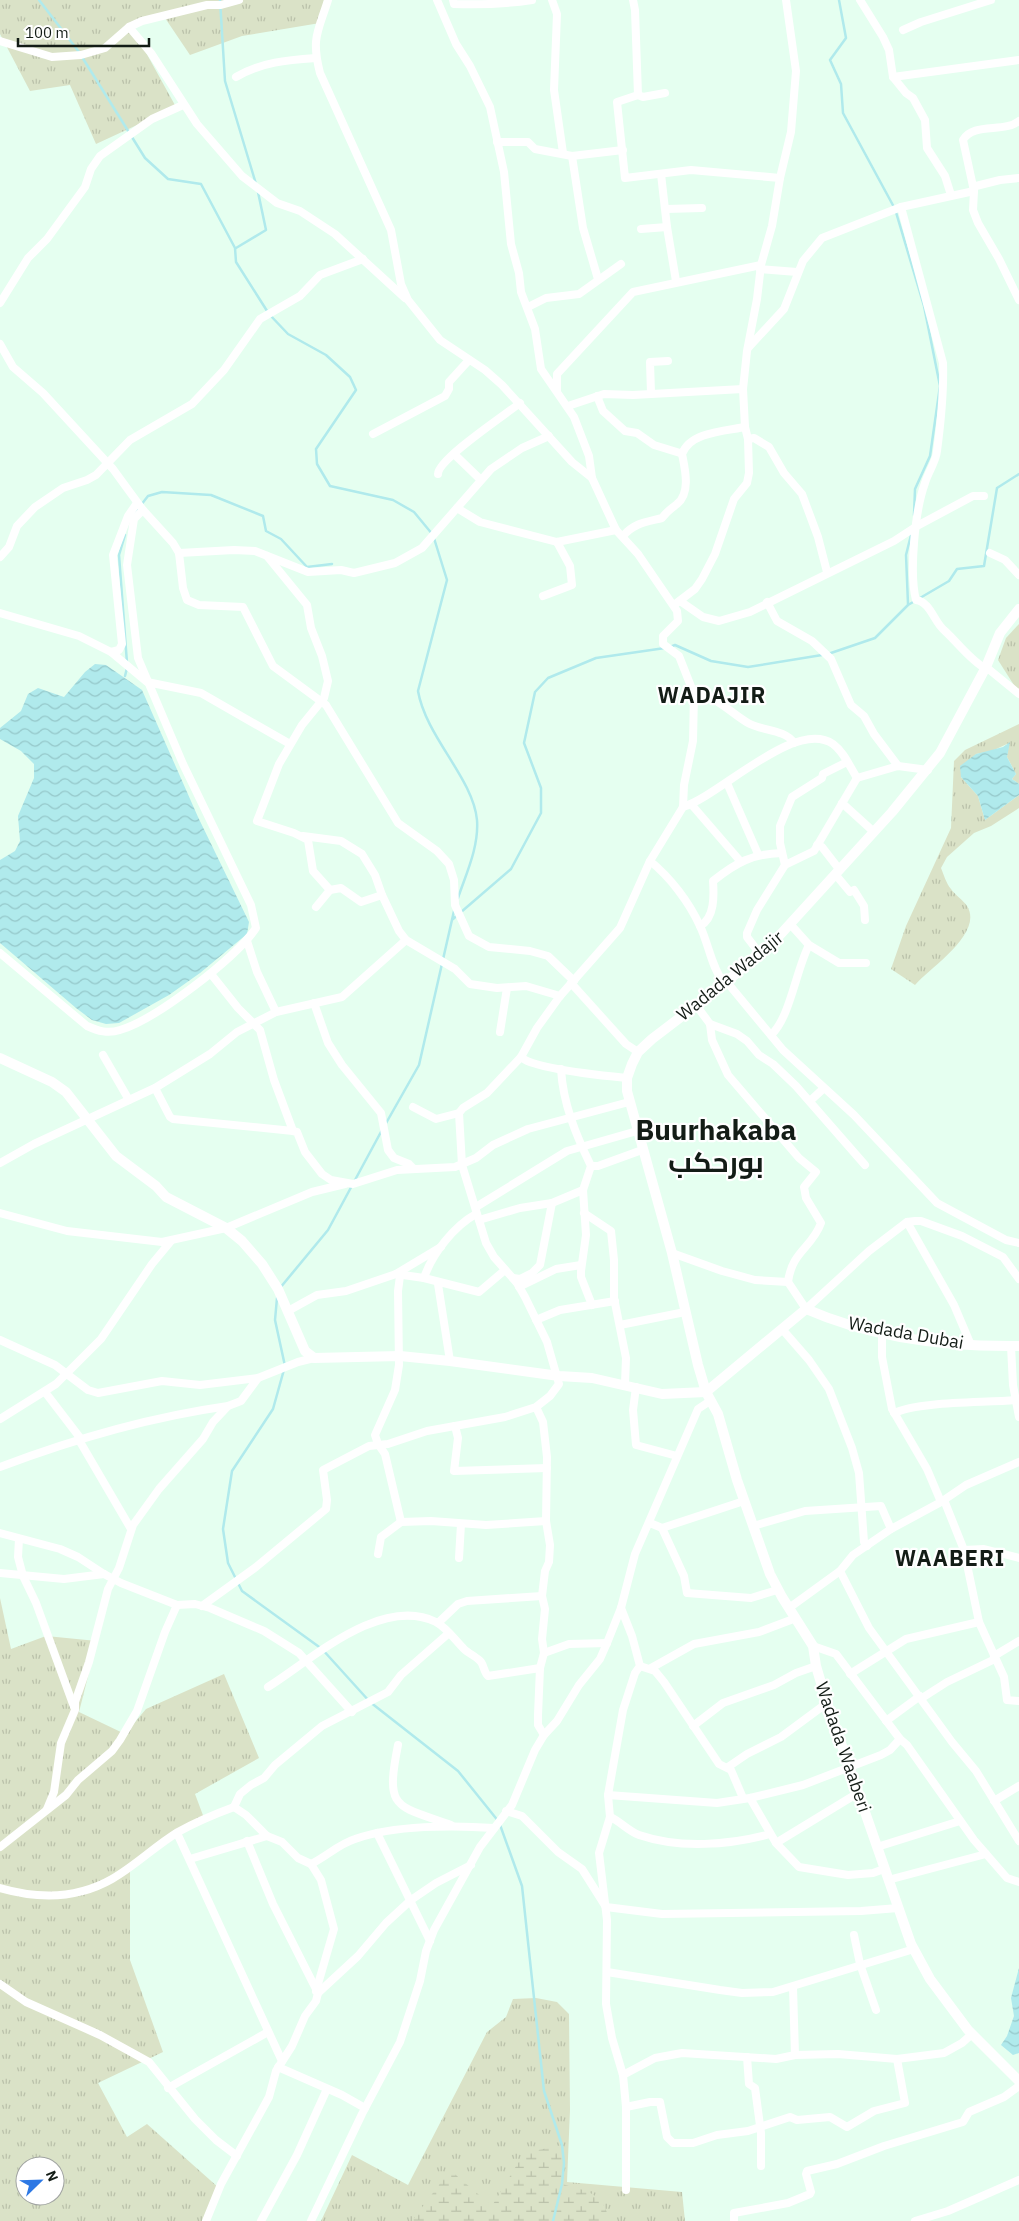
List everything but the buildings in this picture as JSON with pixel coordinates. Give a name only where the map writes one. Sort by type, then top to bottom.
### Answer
[{"type":"street","points":[[0,41],[14,43],[44,55],[64,58],[105,48],[129,27],[154,17],[206,5],[232,3],[239,0]]},
{"type":"street","points":[[328,0],[315,37],[316,58],[326,90],[391,230],[401,284],[408,300]]},
{"type":"street","points":[[437,0],[456,44],[470,66],[490,107],[504,172],[511,244],[519,273],[521,292],[535,328],[541,369],[568,406],[589,456],[592,478],[616,530],[623,536],[677,603],[703,617],[719,621],[750,612],[894,540],[973,496],[984,496]]},
{"type":"street","points":[[453,0],[454,4],[532,0]]},
{"type":"street","points":[[552,0],[557,14],[554,90],[563,153]]},
{"type":"street","points":[[633,0],[638,95]]},
{"type":"street","points":[[677,603],[695,589],[702,580],[715,554],[734,499],[747,483],[748,439],[744,427],[743,389],[747,350],[761,267],[772,226],[780,178],[791,132],[796,71],[786,0]]},
{"type":"street","points":[[860,0],[884,37],[889,50],[893,77],[906,94],[913,98],[925,120],[927,148],[945,176],[951,195]]},
{"type":"street","points":[[903,30],[921,22],[991,0]]},
{"type":"street","points":[[129,27],[151,53],[184,105],[242,176],[277,203],[300,211],[320,223],[363,259],[408,300],[440,340],[485,370],[520,403],[572,462],[592,478]]},
{"type":"street","points":[[236,77],[250,68],[270,63],[316,58]]},
{"type":"street","points":[[893,77],[1019,60]]},
{"type":"street","points":[[665,93],[643,97],[638,95],[617,102],[625,178],[691,170],[780,178]]},
{"type":"street","points":[[0,303],[28,258],[47,239],[85,187],[91,169],[100,156],[152,119],[184,105]]},
{"type":"street","points":[[1019,121],[1010,126],[979,130],[966,136],[963,140],[974,188],[973,210],[1019,300]]},
{"type":"street","points":[[497,142],[528,142],[535,149],[572,156],[622,150]]},
{"type":"street","points":[[572,156],[583,228],[598,279]]},
{"type":"street","points":[[661,174],[676,281]]},
{"type":"street","points":[[747,350],[784,309],[790,300],[797,272],[812,247],[822,238],[901,207],[951,195],[1000,180],[1019,178]]},
{"type":"street","points":[[901,207],[943,363],[944,406],[937,452],[924,484],[917,526],[912,583],[916,600],[924,603],[945,632],[951,635],[976,663],[986,668],[1019,694]]},
{"type":"street","points":[[666,209],[702,208]]},
{"type":"street","points":[[640,229],[667,227]]},
{"type":"street","points":[[0,557],[9,547],[17,526],[35,507],[63,488],[87,480],[107,464],[130,440],[192,404],[224,370],[260,319],[300,296],[320,275],[363,259]]},
{"type":"street","points":[[528,307],[546,298],[579,294],[621,264]]},
{"type":"street","points":[[557,393],[557,374],[632,292],[676,281],[761,267],[797,272]]},
{"type":"street","points":[[0,344],[13,367],[44,394],[124,483],[143,510],[173,544],[179,553],[182,588],[187,600],[199,605],[243,607],[273,666],[321,701],[398,823],[437,852],[449,864],[454,880],[455,905],[469,936],[489,947],[540,953],[548,956],[626,1044],[638,1052]]},
{"type":"street","points":[[373,434],[445,396],[449,389],[449,382],[469,360]]},
{"type":"street","points":[[651,393],[650,362],[668,361]]},
{"type":"street","points":[[568,406],[597,396],[743,389]]},
{"type":"street","points":[[597,396],[603,411],[625,431],[637,433],[654,445],[682,454]]},
{"type":"street","points":[[438,474],[437,472],[442,464],[520,403]]},
{"type":"street","points":[[623,536],[631,527],[649,520],[662,518],[667,510],[680,500],[686,487],[682,454],[685,445],[694,439],[744,427]]},
{"type":"street","points":[[179,553],[234,550],[259,552],[308,572],[340,570],[354,573],[395,563],[416,553],[481,480],[500,462],[522,448],[549,436]]},
{"type":"street","points":[[748,439],[754,438],[769,447],[784,474],[802,494],[818,537],[828,572]]},
{"type":"street","points":[[454,454],[481,480]]},
{"type":"street","points":[[111,652],[118,650],[122,644],[113,555],[128,516],[138,503]]},
{"type":"street","points":[[458,508],[480,522],[557,542],[616,530]]},
{"type":"street","points":[[0,953],[87,1026],[98,1031],[109,1032],[121,1030],[145,1017],[211,974],[247,941],[256,928],[251,905],[198,797],[138,658],[127,565],[134,519],[143,510]]},
{"type":"street","points":[[543,596],[572,585],[570,566],[557,542]]},
{"type":"street","points":[[990,553],[1005,560],[1019,575]]},
{"type":"street","points":[[266,555],[307,605],[311,628],[322,656],[328,681],[326,694],[290,744],[279,764],[257,821],[303,836],[341,841],[362,854],[375,874],[398,931],[406,940],[455,969],[470,984],[507,988],[526,986],[560,996]]},
{"type":"street","points":[[767,602],[778,621],[812,641],[830,659],[851,705],[864,716],[874,734],[898,766]]},
{"type":"street","points":[[677,603],[678,621],[663,636],[662,644],[680,656],[694,694],[693,741],[684,785],[687,805],[741,862]]},
{"type":"street","name":"Wadada Wadajir","points":[[708,1397],[685,1312],[672,1253],[629,1102],[627,1078],[638,1052],[760,954],[791,925],[928,770],[950,736],[986,668],[1000,632],[1019,609]]},
{"type":"street","points":[[0,613],[78,636],[111,652],[148,682],[201,693],[290,744]]},
{"type":"street","points":[[694,694],[707,696],[749,724],[787,736],[794,743]]},
{"type":"street","points":[[202,1606],[256,1567],[326,1509],[323,1470],[369,1446],[388,1444],[427,1430],[505,1416],[536,1407],[559,1384],[558,1376],[536,1320],[519,1287],[504,1270],[486,1242],[462,1165],[459,1114],[463,1108],[487,1093],[521,1057],[536,1028],[560,996],[620,928],[650,861],[687,805],[728,783],[757,762],[794,743],[811,738],[831,743],[839,749],[857,778]]},
{"type":"street","points":[[785,865],[780,826],[792,798],[822,778],[824,774],[847,762]]},
{"type":"street","points":[[760,954],[747,937],[757,910],[785,865],[814,851],[857,778],[898,766],[928,770]]},
{"type":"street","points":[[728,783],[758,854]]},
{"type":"street","points":[[842,803],[874,832]]},
{"type":"street","points":[[303,836],[308,840],[313,871],[330,890]]},
{"type":"street","points":[[816,845],[822,847],[850,892],[854,890],[864,906],[865,920]]},
{"type":"street","points":[[700,926],[706,922],[714,904],[713,881],[741,862],[758,854],[782,853]]},
{"type":"street","points":[[650,861],[676,887],[700,926],[716,972],[783,1050],[823,1089],[854,1115],[938,1203],[1006,1240],[1019,1243]]},
{"type":"street","points":[[316,907],[330,890],[341,888],[361,902],[382,895]]},
{"type":"street","points":[[791,925],[808,945],[839,963],[866,963]]},
{"type":"street","points":[[2,1159],[154,1088],[254,1023],[276,1012],[342,997],[406,940]]},
{"type":"street","points":[[247,941],[257,972],[276,1012]]},
{"type":"street","points":[[771,1035],[781,1022],[808,945]]},
{"type":"street","points":[[211,974],[254,1023],[262,1035],[274,1080],[293,1131],[296,1132],[305,1152],[322,1174],[331,1180],[347,1184]]},
{"type":"street","points":[[500,1032],[507,988]]},
{"type":"street","points":[[314,1003],[328,1043],[381,1113],[388,1150],[394,1158],[409,1164],[413,1168]]},
{"type":"street","points":[[696,1005],[710,1024],[712,1040],[728,1075],[799,1158],[816,1172],[804,1187],[806,1198],[821,1223],[812,1240],[797,1254],[789,1269],[788,1282],[806,1309]]},
{"type":"street","points":[[710,1024],[737,1034],[747,1041],[810,1101],[865,1165]]},
{"type":"street","points":[[103,1055],[129,1100]]},
{"type":"street","points":[[521,1057],[525,1062],[627,1078]]},
{"type":"street","points":[[0,1058],[66,1092],[116,1156],[156,1186],[166,1198],[226,1228],[262,1264],[278,1289],[305,1351],[314,1358]]},
{"type":"street","points":[[561,1069],[563,1094],[581,1146],[591,1166],[583,1190],[586,1235],[585,1257],[581,1265],[581,1278],[592,1304]]},
{"type":"street","points":[[154,1088],[170,1118],[193,1122],[215,1122],[293,1131]]},
{"type":"street","points":[[810,1101],[823,1089]]},
{"type":"street","points":[[0,1213],[67,1231],[162,1242],[172,1241],[226,1228],[312,1192],[362,1182],[396,1170],[462,1165],[494,1145],[528,1129],[629,1102]]},
{"type":"street","points":[[413,1107],[436,1119],[459,1114]]},
{"type":"street","points":[[424,1278],[444,1244],[462,1223],[550,1161],[581,1146],[637,1131]]},
{"type":"street","points":[[591,1166],[598,1166],[642,1150]]},
{"type":"street","points":[[477,1213],[512,1210],[552,1203],[583,1190]]},
{"type":"street","points":[[512,1278],[520,1279],[532,1273],[540,1265],[552,1203]]},
{"type":"street","points":[[584,1213],[611,1231],[614,1260],[614,1301],[626,1358],[625,1384]]},
{"type":"street","points":[[311,2221],[365,2108],[400,2042],[420,1981],[430,1940],[480,1847],[512,1805],[535,1750],[544,1735],[557,1721],[579,1685],[600,1659],[621,1608],[635,1554],[698,1409],[708,1397],[869,1251],[907,1222],[921,1221],[962,1236],[1003,1257],[1019,1279]]},
{"type":"street","points":[[907,1222],[954,1304],[971,1345]]},
{"type":"street","points":[[0,1418],[45,1392],[67,1374],[101,1339],[152,1264],[172,1241]]},
{"type":"street","points":[[288,1311],[317,1295],[346,1290],[398,1275],[444,1244]]},
{"type":"street","points":[[672,1253],[722,1271],[755,1280],[788,1282]]},
{"type":"street","points":[[519,1287],[556,1269],[581,1265]]},
{"type":"street","points":[[398,1275],[424,1278],[438,1284],[479,1292],[504,1270]]},
{"type":"street","points":[[398,1275],[400,1356],[395,1390],[376,1435],[378,1444],[385,1454],[401,1522]]},
{"type":"street","points":[[438,1284],[450,1361]]},
{"type":"street","points":[[536,1320],[560,1310],[614,1301]]},
{"type":"street","name":"Wadada Dubai","points":[[806,1309],[861,1330],[971,1345],[1015,1346]]},
{"type":"street","points":[[620,1325],[685,1312]]},
{"type":"street","points":[[782,1329],[809,1360],[829,1389],[852,1448],[859,1473],[860,1508],[864,1542],[867,1546]]},
{"type":"street","points":[[882,1333],[882,1357],[894,1413],[927,1469],[964,1550],[979,1622],[1004,1677],[1007,1700],[1019,1701]]},
{"type":"street","points":[[0,1340],[55,1365],[88,1390],[98,1393],[162,1381],[200,1384],[258,1378],[298,1362],[314,1358],[400,1356],[558,1376],[592,1378],[625,1384],[662,1394],[708,1397]]},
{"type":"street","points":[[1015,1346],[1015,1400],[1019,1418]]},
{"type":"street","points":[[0,1467],[80,1440],[142,1422],[228,1406],[241,1401],[258,1378]]},
{"type":"street","points":[[636,1387],[633,1410],[636,1445],[677,1456]]},
{"type":"street","points":[[45,1392],[80,1440],[131,1530]]},
{"type":"street","name":"Wadada Waaberi","points":[[708,1397],[718,1414],[744,1501],[778,1590],[813,1646],[816,1666],[827,1704],[884,1869],[914,1949],[930,1979],[972,2034],[1019,2081]]},
{"type":"street","points":[[894,1413],[909,1408],[936,1404],[1015,1400]]},
{"type":"street","points":[[47,1809],[54,1792],[61,1743],[76,1710],[75,1702],[89,1662],[108,1589],[125,1552],[131,1530],[159,1489],[203,1439],[213,1422],[228,1406]]},
{"type":"street","points":[[536,1407],[543,1422],[547,1468],[546,1521],[550,1554],[542,1596],[545,1609],[542,1640],[544,1653],[540,1668],[538,1715],[538,1725],[544,1735]]},
{"type":"street","points":[[455,1426],[457,1445],[454,1471],[547,1468]]},
{"type":"street","points":[[789,1608],[840,1571],[853,1555],[891,1530],[966,1485],[1019,1462]]},
{"type":"street","points":[[650,1523],[662,1528],[744,1501]]},
{"type":"street","points":[[753,1526],[805,1510],[881,1506],[891,1530]]},
{"type":"street","points":[[378,1554],[381,1537],[401,1522],[431,1521],[461,1524],[546,1521]]},
{"type":"street","points":[[459,1558],[461,1524]]},
{"type":"street","points":[[662,1528],[684,1576],[687,1593],[751,1598],[778,1590]]},
{"type":"street","points":[[0,1533],[43,1544],[78,1556],[121,1583],[177,1605],[202,1606],[264,1631],[291,1646],[352,1712]]},
{"type":"street","points":[[19,1539],[18,1557],[23,1576],[36,1603],[76,1710]]},
{"type":"street","points":[[964,1550],[984,1549],[1019,1558]]},
{"type":"street","points":[[840,1571],[869,1628],[952,1742],[976,1771],[1019,1840]]},
{"type":"street","points":[[0,1573],[77,1579],[104,1574]]},
{"type":"street","points":[[438,1623],[458,1604],[467,1601],[542,1596]]},
{"type":"street","points":[[0,1847],[47,1809],[112,1751],[129,1728],[177,1605]]},
{"type":"street","points":[[621,1608],[632,1636],[640,1666]]},
{"type":"street","points":[[268,1687],[335,1642],[382,1620],[416,1617],[438,1623],[465,1650],[481,1660],[488,1676],[540,1668]]},
{"type":"street","points":[[651,1668],[694,1644],[759,1632],[796,1618]]},
{"type":"street","points":[[850,1674],[885,1651],[916,1636],[979,1622]]},
{"type":"street","points":[[0,1888],[22,1895],[42,1896],[88,1890],[112,1879],[177,1833],[214,1814],[234,1807],[240,1794],[252,1784],[264,1778],[288,1753],[322,1726],[388,1692],[401,1675],[448,1633]]},
{"type":"street","points":[[886,1721],[921,1697],[994,1658],[1019,1641]]},
{"type":"street","points":[[544,1653],[569,1644],[607,1643]]},
{"type":"street","points":[[813,1646],[836,1654],[900,1740],[907,1745],[986,1854],[1006,1878],[1019,1882]]},
{"type":"street","points":[[640,1666],[651,1668],[664,1682],[719,1764],[728,1767],[776,1843],[793,1863],[806,1870],[848,1875],[884,1869]]},
{"type":"street","points":[[626,2190],[626,2107],[623,2075],[612,2038],[606,2004],[606,1907],[599,1853],[610,1817],[608,1795],[623,1710],[635,1673],[640,1666]]},
{"type":"street","points":[[693,1726],[723,1704],[774,1686],[796,1673],[816,1666]]},
{"type":"street","points":[[728,1767],[747,1754],[781,1737],[827,1704]]},
{"type":"street","points":[[608,1795],[717,1803],[746,1798],[803,1785],[890,1750],[900,1740]]},
{"type":"street","points":[[398,1745],[392,1776],[392,1792],[402,1807],[457,1827]]},
{"type":"street","points":[[994,1801],[1019,1786]]},
{"type":"street","points":[[776,1843],[858,1793]]},
{"type":"street","points":[[206,2221],[222,2184],[269,2096],[280,2064],[292,2046],[305,2016],[316,2001],[334,1928],[321,1880],[311,1864],[298,1858],[282,1842],[267,1836],[234,1807]]},
{"type":"street","points":[[506,1811],[522,1816],[558,1852],[582,1869],[606,1907]]},
{"type":"street","points":[[610,1817],[640,1835],[692,1844],[729,1841],[770,1834]]},
{"type":"street","points":[[877,1847],[960,1820]]},
{"type":"street","points":[[311,1864],[340,1845],[377,1833],[434,1826],[494,1828]]},
{"type":"street","points":[[177,1833],[268,2032],[280,2064],[365,2108]]},
{"type":"street","points":[[377,1833],[430,1940]]},
{"type":"street","points":[[190,1859],[267,1836]]},
{"type":"street","points":[[247,1841],[274,1904],[317,1992]]},
{"type":"street","points":[[888,1880],[986,1854]]},
{"type":"street","points":[[317,1992],[358,1956],[386,1923],[411,1900],[436,1883],[471,1865]]},
{"type":"street","points":[[606,1907],[662,1914],[861,1912],[898,1908]]},
{"type":"street","points":[[854,1935],[860,1964],[876,2010]]},
{"type":"street","points":[[607,1972],[742,1993],[773,1992],[914,1949]]},
{"type":"street","points":[[0,1984],[26,2002],[100,2035],[149,2062],[168,2088],[209,2134],[237,2156]]},
{"type":"street","points":[[793,1987],[795,2054]]},
{"type":"street","points":[[168,2088],[268,2032]]},
{"type":"street","points":[[623,2075],[655,2058],[682,2053],[776,2059],[795,2054],[838,2054],[897,2059],[944,2053],[972,2034]]},
{"type":"street","points":[[747,2057],[749,2084],[755,2088],[760,2127],[761,2166]]},
{"type":"street","points":[[626,2107],[660,2102],[667,2137],[672,2143],[693,2143],[717,2135],[730,2135],[790,2117],[797,2120],[830,2117],[847,2127],[874,2111],[905,2102],[897,2059]]},
{"type":"street","points":[[734,2221],[734,2213],[788,2203],[810,2194],[807,2171],[837,2164],[884,2146],[963,2122],[969,2112],[1004,2097],[1019,2086]]},
{"type":"street","points":[[261,2221],[297,2155],[328,2089]]},
{"type":"street","points":[[915,2221],[948,2211],[1019,2180]]},
{"type":"green space","points":[[0,0],[324,0],[320,23],[242,36],[190,55],[163,15],[133,29],[176,107],[96,144],[70,85],[30,91],[0,34]]},
{"type":"green space","points":[[1019,624],[1019,693],[998,660],[1006,638]]},
{"type":"green space","points":[[1019,724],[1019,784],[1012,779],[1016,774],[1007,757],[1009,743],[992,751],[976,754],[961,777],[978,796],[985,820],[1019,795],[1019,808],[991,826],[974,833],[947,857],[941,868],[949,887],[967,906],[970,916],[968,927],[953,949],[915,985],[891,969],[906,926],[951,828],[954,761],[965,750]]},
{"type":"green space","points":[[0,1598],[11,1649],[46,1636],[97,1641],[79,1712],[125,1734],[146,1709],[224,1674],[259,1758],[195,1794],[204,1818],[130,1869],[130,1960],[163,2052],[98,2083],[127,2137],[147,2124],[219,2188],[207,2221],[0,2221]]},
{"type":"green space","points":[[536,1998],[557,2002],[569,2014],[570,2110],[567,2182],[682,2192],[685,2221],[321,2221],[352,2155],[408,2185],[487,2032],[506,2017],[513,1999]]},
{"type":"green space","points":[[562,2145],[564,2163],[562,2184],[593,2194],[603,2204],[609,2221],[412,2221],[450,2170],[492,2206],[524,2153]]},
{"type":"water","points":[[95,664],[106,665],[142,690],[198,817],[249,922],[247,934],[200,973],[169,995],[119,1023],[106,1024],[92,1020],[76,1008],[0,943],[0,860],[15,851],[20,841],[18,816],[34,778],[34,764],[21,751],[0,739],[0,728],[21,711],[28,694],[38,688],[64,697],[85,672]]},
{"type":"water","points":[[1010,742],[1007,757],[1016,774],[1012,779],[1019,784],[1019,795],[985,820],[978,796],[961,777],[960,766],[976,754],[1003,747]]},
{"type":"water","points":[[1019,1968],[1019,2053],[1013,2055],[1001,2045],[1007,2036],[1014,2016],[1011,1998]]},
{"type":"waterway","points":[[39,0],[79,52]]},
{"type":"waterway","points":[[220,0],[225,81],[256,184]]},
{"type":"waterway","points":[[839,0],[846,38],[830,60],[841,84],[843,113],[895,209],[924,306],[940,386],[930,456],[915,489],[914,515]]},
{"type":"waterway","points":[[82,57],[145,158],[168,179],[201,184],[235,248],[236,262],[269,314],[288,334],[326,355],[350,377],[356,390],[316,449],[317,464],[330,486],[393,500],[414,512],[433,535],[447,580],[418,691],[430,725],[459,773],[474,804],[477,820],[476,840],[458,898]]},
{"type":"waterway","points":[[236,248],[266,230],[258,192]]},
{"type":"waterway","points":[[828,654],[875,638],[908,605],[949,581],[957,569],[984,566],[997,488],[1019,474]]},
{"type":"waterway","points":[[134,514],[148,496],[162,492],[211,495],[263,516],[266,531],[281,539],[307,567],[332,564]]},
{"type":"waterway","points":[[125,535],[119,555],[127,663]]},
{"type":"waterway","points":[[908,604],[906,555],[911,535]]},
{"type":"waterway","points":[[670,647],[675,645],[711,661],[748,667],[822,655]]},
{"type":"waterway","points":[[453,919],[511,869],[541,813],[541,788],[524,743],[535,692],[548,678],[596,658],[665,648]]},
{"type":"waterway","points":[[125,676],[127,668]]},
{"type":"waterway","points":[[385,1125],[419,1065],[454,911]]},
{"type":"waterway","points":[[280,1288],[328,1230],[382,1130]]},
{"type":"waterway","points":[[277,1298],[275,1320],[285,1366],[273,1409],[232,1471],[223,1529],[228,1563],[242,1591],[322,1649],[370,1702],[458,1771],[499,1822],[522,1886],[544,2091],[562,2145],[564,2163],[562,2184],[553,2221]]},
{"type":"district","name":"WADAJIR","points":[[712,695]]},
{"type":"district","name":"Buurhakaba بورحكب","points":[[716,1146]]},
{"type":"district","name":"WAABERI","points":[[950,1558]]}]
